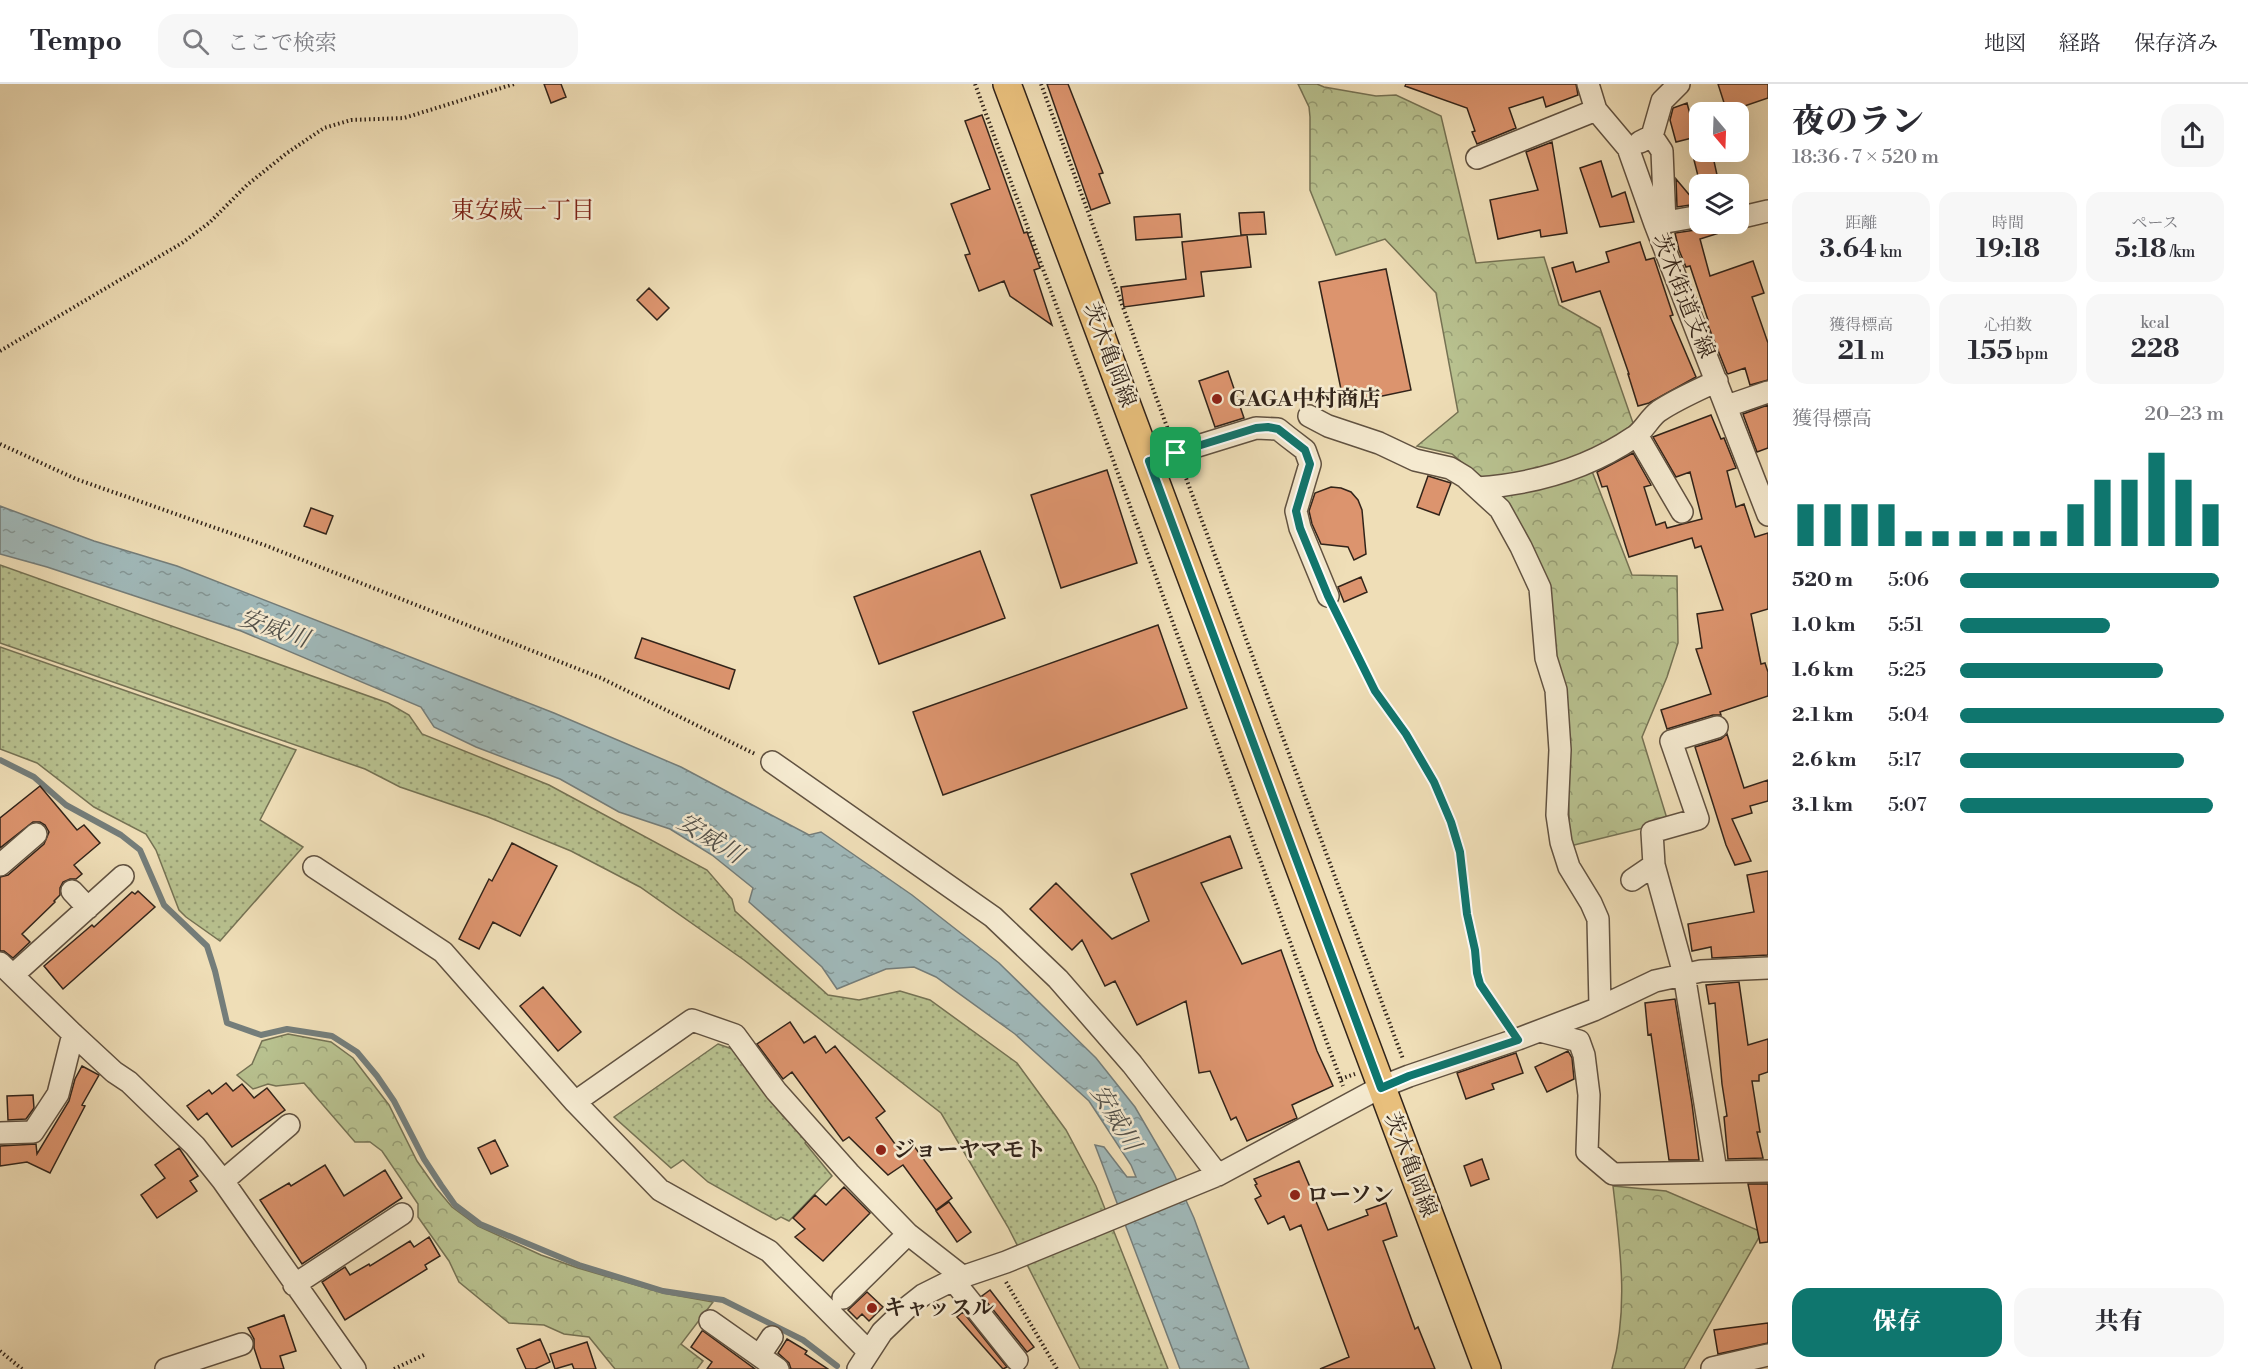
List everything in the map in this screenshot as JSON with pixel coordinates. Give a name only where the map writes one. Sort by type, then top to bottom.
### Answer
[{"type":"main road","name":"茨木亀岡線","points":[[1007,84],[1487,1369]]},
{"type":"street","name":"茨木街道支線","points":[[1588,84],[1596,110],[1628,148],[1660,224],[1716,381],[1768,514]]},
{"type":"street","points":[[1628,148],[1652,136],[1662,101],[1679,84]]},
{"type":"street","points":[[1477,158],[1596,110]]},
{"type":"street","points":[[1652,136],[1662,151],[1660,224],[1689,218]]},
{"type":"street","points":[[1749,215],[1768,211]]},
{"type":"street","points":[[1477,488],[1506,486],[1550,477],[1588,463],[1637,435],[1660,410],[1716,381]]},
{"type":"street","points":[[1727,406],[1768,392]]},
{"type":"street","points":[[1309,416],[1328,426],[1415,460],[1450,468],[1465,477],[1500,509],[1521,547],[1540,588],[1545,651],[1556,690],[1560,750],[1557,815],[1565,856],[1598,919],[1600,1006]]},
{"type":"street","points":[[1149,461],[1256,428],[1278,429],[1305,450],[1310,464],[1296,511],[1300,528],[1328,596]]},
{"type":"street","points":[[1637,435],[1682,512]]},
{"type":"street","points":[[1716,1171],[1684,974],[1654,865],[1652,832],[1698,819],[1671,741],[1718,728]]},
{"type":"street","points":[[772,762],[993,917],[1058,979],[1124,1055],[1218,1175]]},
{"type":"street","points":[[0,865],[36,834]]},
{"type":"street","points":[[1632,880],[1654,865]]},
{"type":"street","points":[[314,867],[443,952],[575,1102],[660,1190],[769,1251],[863,1360],[882,1332],[909,1306],[958,1279],[1001,1264],[1218,1175],[1381,1088],[1409,1076],[1518,1040],[1655,981],[1684,974],[1768,968]]},
{"type":"street","points":[[123,876],[88,908],[6,969],[195,1146],[223,1181],[355,1369]]},
{"type":"street","points":[[72,891],[88,908]]},
{"type":"street","points":[[575,1102],[692,1020],[735,1035],[776,1091],[849,1173],[908,1234],[958,1279],[1017,1360]]},
{"type":"street","points":[[1540,1031],[1579,1041],[1584,1055],[1589,1095],[1587,1152],[1613,1174],[1768,1171]]},
{"type":"street","points":[[0,1133],[33,1132],[46,1115],[58,1094],[73,1034]]},
{"type":"street","points":[[223,1181],[289,1125]]},
{"type":"street","points":[[294,1285],[402,1214]]},
{"type":"street","points":[[843,1298],[908,1234]]},
{"type":"street","points":[[710,1321],[778,1369]]},
{"type":"street","points":[[760,1355],[772,1337]]},
{"type":"street","points":[[166,1369],[242,1344]]},
{"type":"street","points":[[1712,1368],[1768,1355]]},
{"type":"path","points":[[0,351],[182,243],[209,223],[247,185],[286,153],[324,128],[351,120],[404,118],[514,84]]},
{"type":"path","points":[[975,84],[1341,1079]]},
{"type":"path","points":[[1041,84],[1235,615],[1402,1057]]},
{"type":"path","points":[[0,444],[76,479],[267,546],[601,678],[772,762]]},
{"type":"path","points":[[1328,596],[1375,691],[1434,782],[1447,812],[1460,852],[1467,914],[1480,984],[1518,1040]]},
{"type":"path","points":[[1001,1264],[1057,1369]]},
{"type":"path","points":[[0,1351],[22,1369]]},
{"type":"path","points":[[394,1369],[426,1354]]},
{"type":"green space","points":[[1298,84],[1317,84],[1376,96],[1396,95],[1441,116],[1476,263],[1544,257],[1559,305],[1600,328],[1633,423],[1621,437],[1587,457],[1486,483],[1452,454],[1417,446],[1458,412],[1436,293],[1385,239],[1336,255],[1310,190],[1309,107]]},
{"type":"green space","points":[[1590,466],[1632,575],[1677,576],[1678,643],[1667,677],[1642,737],[1668,822],[1570,846],[1565,688],[1553,653],[1553,624],[1492,493]]},
{"type":"green space","points":[[0,565],[388,703],[409,715],[422,734],[549,785],[707,870],[732,899],[735,911],[828,995],[859,1000],[900,991],[930,1000],[1017,1063],[1066,1130],[1096,1186],[1168,1369],[1080,1369],[1008,1227],[941,1113],[744,960],[640,887],[571,851],[488,817],[400,787],[365,769],[0,643]]},
{"type":"green space","points":[[0,647],[296,750],[260,820],[303,847],[220,941],[179,910],[156,850],[146,834],[94,807],[37,763],[0,749]]},
{"type":"green space","points":[[288,1034],[331,1042],[353,1058],[389,1105],[417,1161],[436,1188],[452,1207],[478,1226],[541,1255],[578,1268],[663,1293],[713,1302],[681,1344],[703,1361],[697,1369],[615,1369],[589,1337],[564,1334],[544,1325],[509,1323],[459,1282],[449,1261],[418,1217],[418,1204],[382,1151],[370,1142],[355,1142],[304,1083],[276,1086],[268,1084],[253,1089],[237,1075],[252,1064],[262,1041]]},
{"type":"green space","points":[[718,1044],[735,1050],[783,1116],[808,1139],[805,1143],[832,1176],[789,1221],[781,1217],[776,1220],[708,1182],[683,1160],[671,1168],[614,1117]]},
{"type":"green space","points":[[1613,1186],[1666,1191],[1762,1232],[1684,1369],[1612,1369],[1622,1301]]},
{"type":"water","name":"安威川","points":[[0,506],[94,541],[177,566],[554,713],[681,767],[809,835],[821,832],[912,895],[999,963],[1096,1058],[1135,1107],[1173,1172],[1194,1218],[1249,1369],[1180,1369],[1095,1145],[1104,1147],[1127,1177],[1136,1177],[1131,1165],[1089,1101],[1015,1034],[936,977],[914,967],[886,969],[837,989],[822,967],[749,902],[753,888],[712,855],[670,829],[619,812],[560,779],[476,747],[434,727],[421,707],[241,631],[47,567],[0,554]]},
{"type":"building","points":[[544,84],[561,84],[566,97],[551,103]]},
{"type":"building","points":[[1047,84],[1068,84],[1103,173],[1099,174],[1110,203],[1091,210]]},
{"type":"building","points":[[1406,84],[1576,84],[1578,95],[1546,107],[1543,97],[1509,108],[1516,128],[1477,144],[1467,108],[1405,86]]},
{"type":"building","points":[[1718,84],[1768,84],[1768,98],[1749,104],[1749,102],[1724,102]]},
{"type":"building","points":[[1687,103],[1689,139],[1676,142],[1670,120],[1673,108]]},
{"type":"building","points":[[982,115],[1024,233],[1027,232],[1040,268],[1034,270],[1052,325],[1010,296],[1004,281],[979,291],[965,255],[970,254],[951,204],[990,189],[965,121]]},
{"type":"building","points":[[1552,142],[1567,233],[1541,237],[1540,230],[1498,239],[1490,200],[1538,190],[1526,152]]},
{"type":"building","points":[[1601,161],[1612,197],[1625,192],[1634,222],[1600,227],[1580,168]]},
{"type":"building","points":[[1694,162],[1714,162],[1717,174],[1698,174]]},
{"type":"building","points":[[1676,179],[1689,194],[1689,205],[1677,207]]},
{"type":"building","points":[[1264,212],[1266,234],[1241,235],[1239,213]]},
{"type":"building","points":[[1180,214],[1182,237],[1136,240],[1134,217]]},
{"type":"building","points":[[1689,231],[1689,234],[1716,234],[1700,239],[1710,276],[1753,261],[1764,293],[1752,297],[1768,343],[1768,380],[1750,385],[1745,368],[1727,373],[1706,320],[1708,320],[1690,266],[1686,267],[1675,233]]},
{"type":"building","points":[[1247,235],[1251,267],[1201,272],[1204,296],[1124,307],[1121,287],[1186,279],[1182,242]]},
{"type":"building","points":[[1640,242],[1646,260],[1654,258],[1673,315],[1670,316],[1696,377],[1649,403],[1638,406],[1600,291],[1562,302],[1552,268],[1573,262],[1576,272],[1609,262],[1606,252]]},
{"type":"building","points":[[1386,269],[1411,390],[1344,404],[1319,282]]},
{"type":"building","points":[[649,288],[669,308],[657,320],[637,300]]},
{"type":"building","points":[[1228,371],[1244,418],[1215,427],[1199,381]]},
{"type":"building","points":[[1768,405],[1768,448],[1757,452],[1743,414]]},
{"type":"building","points":[[1711,415],[1721,439],[1724,438],[1736,468],[1727,471],[1736,507],[1744,504],[1755,537],[1768,533],[1768,609],[1751,614],[1761,664],[1765,663],[1768,672],[1768,696],[1720,712],[1721,715],[1713,715],[1667,729],[1661,710],[1711,694],[1696,649],[1702,648],[1697,614],[1723,610],[1701,546],[1695,548],[1692,538],[1629,557],[1607,486],[1602,487],[1597,472],[1633,453],[1651,485],[1644,487],[1656,525],[1665,522],[1667,528],[1702,519],[1690,472],[1676,477],[1653,437]]},
{"type":"building","points":[[1107,470],[1137,563],[1061,588],[1031,495]]},
{"type":"building","points":[[1428,476],[1451,483],[1439,515],[1417,507]]},
{"type":"building","points":[[1331,487],[1351,492],[1358,500],[1362,510],[1366,554],[1354,560],[1348,547],[1321,544],[1312,524],[1309,511],[1315,493]]},
{"type":"building","points":[[311,508],[333,516],[326,534],[304,526]]},
{"type":"building","points":[[980,551],[1005,618],[879,664],[854,597]]},
{"type":"building","points":[[1361,577],[1367,592],[1344,602],[1338,587]]},
{"type":"building","points":[[1158,625],[1187,708],[943,795],[913,712]]},
{"type":"building","points":[[642,638],[735,670],[729,689],[635,658]]},
{"type":"building","points":[[1727,734],[1744,788],[1768,780],[1768,801],[1750,806],[1752,813],[1732,819],[1751,861],[1735,865],[1726,845],[1695,747],[1721,739]]},
{"type":"building","points":[[40,786],[77,830],[84,825],[100,843],[74,865],[82,874],[76,879],[63,882],[60,895],[55,902],[22,934],[30,942],[13,958],[4,951],[0,951],[0,877],[8,875],[44,844],[49,832],[45,825],[33,822],[0,848],[0,818]]},
{"type":"building","points":[[1230,836],[1242,868],[1201,883],[1242,964],[1281,950],[1317,1051],[1333,1086],[1292,1105],[1297,1118],[1247,1141],[1236,1117],[1231,1120],[1210,1071],[1199,1073],[1186,1001],[1137,1025],[1115,981],[1105,986],[1082,940],[1072,950],[1030,909],[1056,883],[1112,939],[1149,921],[1131,874]]},
{"type":"building","points":[[512,843],[557,866],[520,936],[493,922],[479,949],[459,939],[489,879],[492,881]]},
{"type":"building","points":[[1768,871],[1768,955],[1712,958],[1711,947],[1692,951],[1688,924],[1754,912],[1747,875]]},
{"type":"building","points":[[138,891],[155,907],[63,989],[44,966],[92,925],[94,927],[132,892],[135,894]]},
{"type":"building","points":[[1739,982],[1748,1045],[1768,1039],[1768,1072],[1759,1075],[1759,1081],[1752,1081],[1760,1132],[1757,1132],[1763,1158],[1728,1159],[1724,1117],[1727,1116],[1715,1003],[1709,1004],[1706,985]]},
{"type":"building","points":[[543,987],[581,1032],[558,1051],[520,1006]]},
{"type":"building","points":[[1675,999],[1699,1160],[1669,1160],[1651,1034],[1648,1035],[1645,1003]]},
{"type":"building","points":[[790,1022],[804,1043],[815,1036],[826,1053],[835,1046],[885,1111],[876,1118],[903,1155],[914,1146],[952,1198],[936,1210],[903,1165],[888,1175],[849,1137],[843,1141],[792,1072],[783,1079],[757,1044]]},
{"type":"building","points":[[1568,1051],[1572,1058],[1574,1079],[1547,1092],[1535,1067]]},
{"type":"building","points":[[1516,1053],[1523,1073],[1492,1084],[1494,1089],[1466,1099],[1457,1073]]},
{"type":"building","points":[[82,1066],[99,1075],[50,1173],[27,1162],[0,1166],[0,1146],[36,1144],[37,1154],[69,1101],[75,1079]]},
{"type":"building","points":[[226,1083],[233,1091],[242,1084],[254,1098],[267,1088],[285,1110],[232,1147],[207,1113],[198,1120],[187,1106],[209,1090],[212,1094]]},
{"type":"building","points":[[33,1095],[34,1108],[26,1119],[8,1120],[7,1096]]},
{"type":"building","points":[[495,1140],[508,1166],[491,1174],[478,1148]]},
{"type":"building","points":[[179,1148],[198,1176],[190,1181],[197,1191],[157,1218],[141,1195],[165,1178],[155,1165]]},
{"type":"building","points":[[1482,1159],[1489,1179],[1471,1186],[1464,1166]]},
{"type":"building","points":[[1299,1161],[1328,1230],[1368,1215],[1366,1210],[1386,1203],[1397,1236],[1383,1241],[1415,1329],[1418,1327],[1435,1369],[1320,1369],[1349,1357],[1301,1225],[1290,1230],[1284,1216],[1268,1224],[1255,1199],[1261,1196],[1254,1179]]},
{"type":"building","points":[[325,1165],[344,1196],[385,1170],[402,1198],[302,1264],[260,1200],[289,1183],[291,1186]]},
{"type":"building","points":[[1748,1184],[1768,1184],[1768,1242],[1760,1243]]},
{"type":"building","points":[[844,1187],[870,1213],[823,1261],[795,1237],[805,1229],[793,1218],[815,1195],[826,1205]]},
{"type":"building","points":[[949,1202],[971,1232],[957,1242],[936,1211]]},
{"type":"building","points":[[429,1237],[440,1256],[425,1265],[427,1269],[345,1320],[322,1282],[345,1267],[350,1275],[369,1264],[370,1266],[410,1241],[414,1247]]},
{"type":"building","points":[[990,1290],[1034,1347],[1027,1352],[982,1296]]},
{"type":"building","points":[[867,1292],[883,1307],[869,1321],[862,1314],[857,1319],[848,1310]]},
{"type":"building","points":[[963,1312],[1007,1367],[1003,1369],[957,1317]]},
{"type":"building","points":[[284,1315],[296,1351],[280,1356],[284,1369],[261,1369],[254,1348],[254,1339],[248,1328]]},
{"type":"building","points":[[1768,1323],[1768,1343],[1718,1354],[1714,1330]]},
{"type":"building","points":[[702,1331],[755,1369],[707,1369],[712,1362],[691,1347]]},
{"type":"building","points":[[540,1339],[550,1362],[535,1369],[526,1369],[517,1349]]},
{"type":"building","points":[[787,1339],[807,1351],[805,1354],[828,1369],[791,1369],[789,1363],[778,1353]]},
{"type":"building","points":[[587,1342],[596,1369],[574,1369],[572,1364],[555,1369],[550,1354]]},
{"type":"waterway","points":[[0,760],[34,777],[66,805],[121,835],[140,850],[164,905],[207,946],[227,1023],[261,1035],[287,1029],[332,1036],[357,1052],[394,1101],[424,1159],[455,1205],[480,1224],[579,1265],[663,1291],[723,1300],[803,1340],[837,1366]]},
{"type":"place","name":"GAGA中村商店","points":[[1217,399]]},
{"type":"place","name":"ジョーヤマモト","points":[[881,1150]]},
{"type":"place","name":"ローソン","points":[[1295,1195]]},
{"type":"place","name":"キャッスル","points":[[872,1308]]},
{"type":"district","name":"東安威一丁目","points":[[523,211]]},
{"type":"route","points":[[1268,427],[1278,429],[1305,450],[1310,464],[1296,511],[1300,528],[1328,596],[1375,691],[1406,734],[1434,782],[1451,822],[1460,852],[1467,914],[1480,984],[1518,1040],[1409,1076],[1381,1088],[1149,461],[1176,453],[1256,428],[1268,427]]}]
